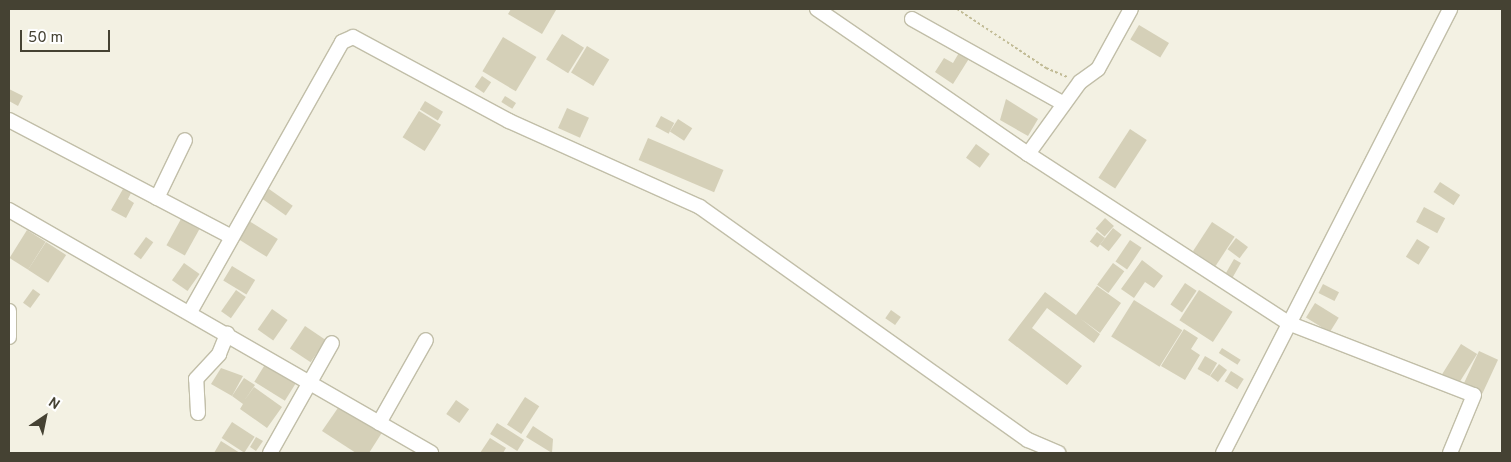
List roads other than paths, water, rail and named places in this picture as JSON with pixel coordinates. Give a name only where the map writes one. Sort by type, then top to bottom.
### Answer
[{"type":"street","points":[[1028,154],[1080,82],[1098,69],[1132,9]]},
{"type":"street","points":[[1223,453],[1450,9]]},
{"type":"street","points":[[823,10],[1028,154],[1288,323],[1474,395],[1450,453]]},
{"type":"street","points":[[912,19],[1064,104]]},
{"type":"street","points":[[190,312],[230,236],[342,42],[353,37],[509,121],[700,207],[1028,440],[1058,453]]},
{"type":"street","points":[[9,120],[230,236]]},
{"type":"street","points":[[157,198],[185,140]]},
{"type":"street","points":[[9,210],[190,312],[431,453]]},
{"type":"street","points":[[9,311],[9,337]]},
{"type":"street","points":[[198,413],[196,379],[219,354],[227,334]]},
{"type":"street","points":[[379,423],[426,340]]},
{"type":"street","points":[[270,453],[332,343]]}]
